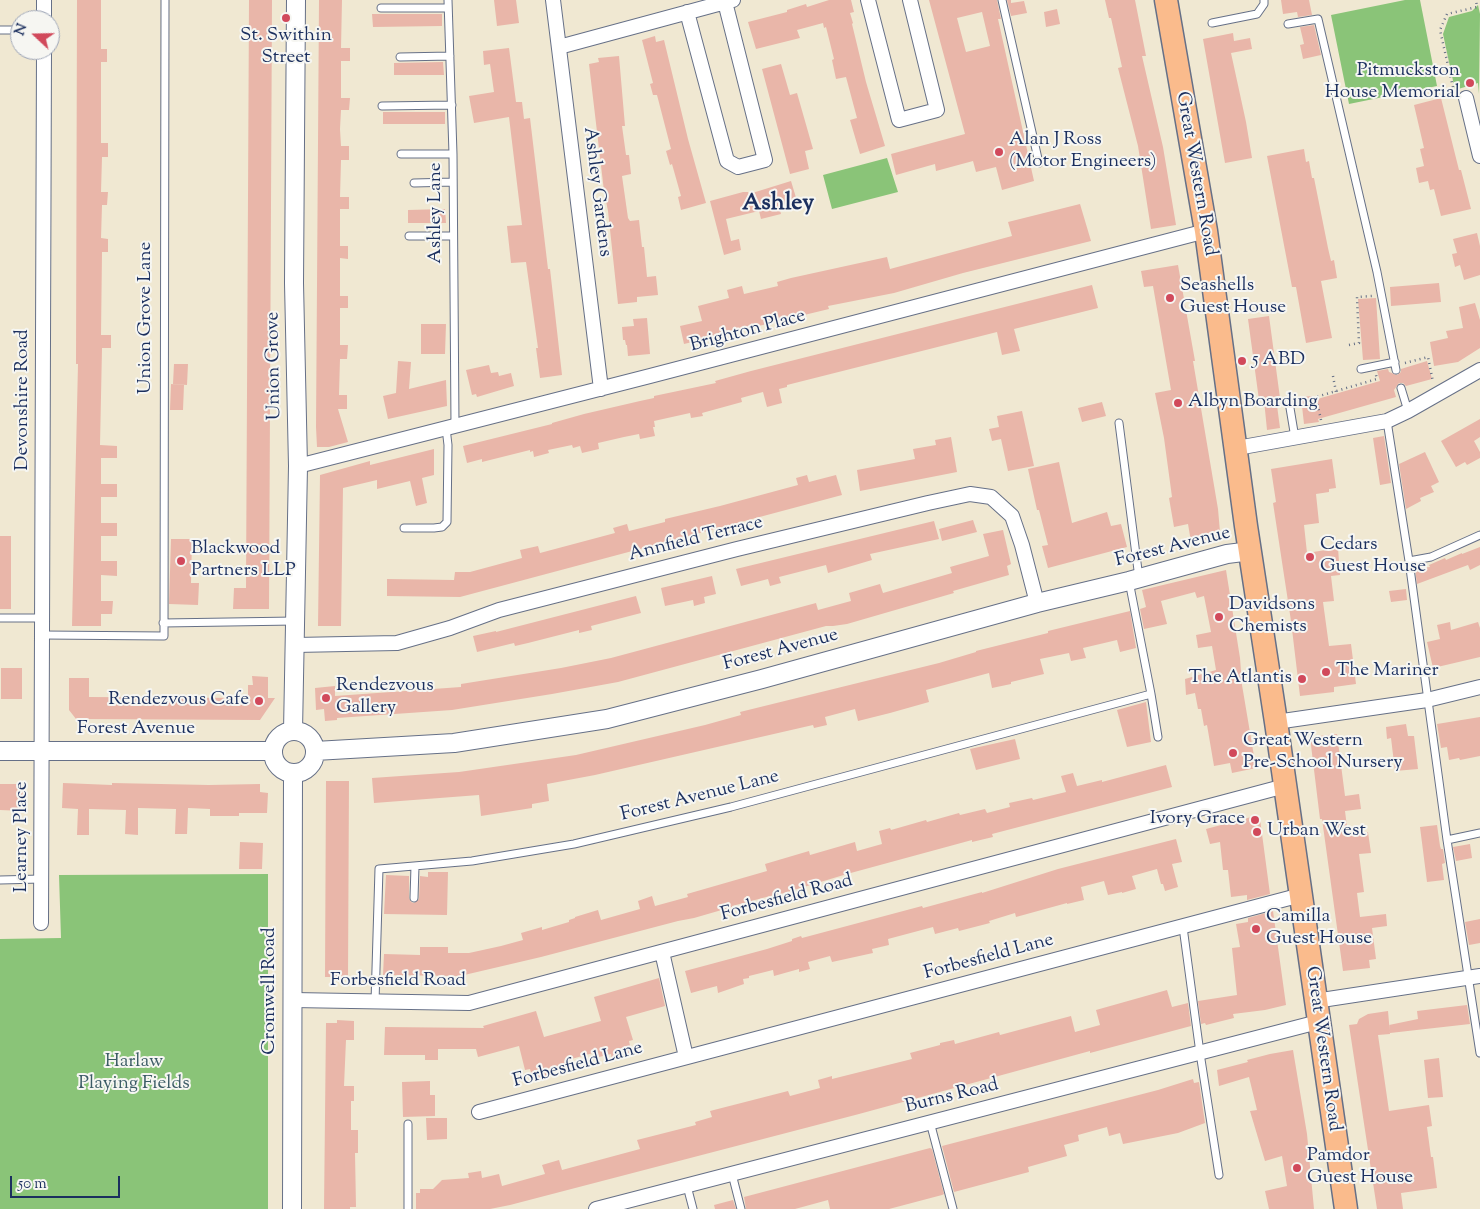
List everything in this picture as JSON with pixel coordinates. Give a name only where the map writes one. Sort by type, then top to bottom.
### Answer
[{"type":"main road","name":"Great Western Road","points":[[1166,0],[1206,231],[1346,1209]]},
{"type":"street","name":"Union Grove","points":[[293,731],[298,466],[294,283],[296,0]]},
{"type":"street","name":"Ashley Gardens","points":[[553,0],[601,389]]},
{"type":"street","points":[[868,0],[899,120],[937,110],[910,0]]},
{"type":"street","points":[[559,47],[687,12],[704,4],[729,1],[765,160],[738,167],[727,161],[687,12]]},
{"type":"street","name":"Devonshire Road","points":[[43,751],[44,60]]},
{"type":"street","points":[[1466,98],[1480,156]]},
{"type":"street","name":"Brighton Place","points":[[298,466],[1206,231]]},
{"type":"street","points":[[1237,448],[1324,434],[1387,421],[1436,396],[1480,370]]},
{"type":"street","name":"Annfield Terrace","points":[[295,645],[397,642],[450,628],[499,610],[746,546],[970,494],[991,497],[1012,516],[1022,545],[1037,603]]},
{"type":"street","name":"Forest Avenue","points":[[315,751],[454,743],[607,719],[762,679],[1037,603],[1134,580],[1228,554],[1251,551]]},
{"type":"street","points":[[1276,722],[1428,700],[1480,687]]},
{"type":"street","points":[[293,731],[300,732],[310,739],[315,751],[314,758],[306,769],[293,773],[281,769],[274,758],[273,751],[274,745],[282,735],[293,731]]},
{"type":"street","name":"Forest Avenue","points":[[0,751],[273,751]]},
{"type":"street","name":"Learney Place","points":[[42,923],[43,751]]},
{"type":"street","name":"Cromwell Road","points":[[292,1209],[293,773]]},
{"type":"street","name":"Forbesfield Road","points":[[292,1000],[468,1003],[1285,786]]},
{"type":"street","name":"Forbesfield Lane","points":[[479,1112],[1300,895]]},
{"type":"street","points":[[662,952],[686,1057]]},
{"type":"street","name":"Burns Road","points":[[596,1209],[1200,1053],[1317,1012],[1474,977]]},
{"type":"lane","name":"Union Grove Lane","points":[[43,635],[164,636],[165,0]]},
{"type":"lane","points":[[1002,0],[1039,163]]},
{"type":"lane","points":[[1212,23],[1257,14],[1264,4],[1264,0]]},
{"type":"lane","points":[[381,8],[448,4]]},
{"type":"lane","name":"Ashley Lane","points":[[404,528],[442,527],[446,522],[450,426],[453,236],[452,106],[448,4]]},
{"type":"lane","points":[[1288,24],[1318,18],[1382,296],[1396,366],[1361,369]]},
{"type":"lane","points":[[400,57],[450,56]]},
{"type":"lane","points":[[382,106],[452,106]]},
{"type":"lane","points":[[401,154],[453,154]]},
{"type":"lane","points":[[414,182],[453,182]]},
{"type":"lane","points":[[408,236],[453,236]]},
{"type":"lane","points":[[1402,388],[1408,411]]},
{"type":"lane","points":[[1289,402],[1295,439]]},
{"type":"lane","points":[[1387,421],[1409,560],[1447,840],[1474,977],[1480,1052]]},
{"type":"lane","points":[[1118,423],[1134,580],[1158,737]]},
{"type":"lane","points":[[1409,560],[1431,557],[1480,536]]},
{"type":"lane","points":[[0,618],[43,618]]},
{"type":"lane","points":[[163,623],[295,621]]},
{"type":"lane","name":"Forest Avenue Lane","points":[[375,1002],[379,869],[472,861],[574,844],[703,814],[1151,694]]},
{"type":"lane","points":[[1447,840],[1480,833]]},
{"type":"lane","points":[[414,898],[415,866]]},
{"type":"lane","points":[[0,880],[41,879]]},
{"type":"lane","points":[[1183,927],[1219,1175]]},
{"type":"lane","points":[[930,1122],[953,1209]]},
{"type":"lane","points":[[408,1124],[408,1209]]},
{"type":"lane","points":[[732,1174],[741,1209]]},
{"type":"lane","points":[[686,1186],[692,1209]]},
{"type":"path","points":[[1466,98],[1455,95],[1440,30],[1448,14],[1477,7],[1476,0]]},
{"type":"path","points":[[1349,345],[1359,344],[1357,297],[1382,296]]},
{"type":"path","points":[[1324,434],[1316,397],[1377,379],[1375,371],[1428,357],[1436,396]]},
{"type":"path","points":[[1333,376],[1336,392]]},
{"type":"green space","points":[[1405,0],[1420,0],[1437,86],[1349,104],[1331,15]]},
{"type":"green space","points":[[1478,5],[1480,14],[1479,94],[1478,83],[1455,90],[1443,34],[1449,17],[1472,11]]},
{"type":"green space","points":[[887,158],[898,192],[832,209],[823,175]]},
{"type":"green space","name":"Harlaw Playing Fields","points":[[268,874],[268,1209],[0,1209],[0,939],[61,938],[59,875]]},
{"type":"building","points":[[77,0],[101,0],[101,49],[107,49],[107,62],[101,62],[101,143],[108,143],[108,157],[102,157],[101,192],[108,192],[107,205],[102,205],[101,238],[108,239],[108,252],[102,252],[101,335],[111,335],[111,348],[102,348],[100,445],[117,446],[117,458],[101,458],[101,484],[117,484],[117,497],[101,497],[101,523],[117,523],[117,536],[101,536],[101,561],[117,561],[117,576],[101,575],[101,601],[113,601],[112,614],[101,614],[101,626],[72,626],[78,364],[76,364]]},
{"type":"building","points":[[249,0],[272,0],[269,609],[233,609],[234,588],[246,588]]},
{"type":"building","points":[[319,0],[342,0],[341,48],[350,48],[350,61],[341,61],[341,98],[350,98],[349,110],[341,110],[340,129],[341,146],[349,146],[349,160],[341,160],[340,197],[349,197],[349,209],[340,209],[340,246],[348,246],[348,259],[340,258],[340,296],[348,296],[348,308],[340,308],[340,345],[348,345],[347,359],[340,359],[339,395],[347,395],[347,409],[338,409],[348,442],[329,447],[317,447],[316,427]]},
{"type":"building","points":[[494,0],[516,0],[519,23],[497,26]]},
{"type":"building","points":[[829,0],[851,0],[854,12],[850,13],[852,24],[866,82],[885,146],[860,154],[850,120],[857,118],[846,77],[836,79],[832,60],[834,59],[826,27],[824,28],[823,23],[797,30],[800,38],[756,49],[748,22],[787,12],[787,10],[806,4],[807,7]]},
{"type":"building","points":[[929,0],[997,0],[1001,19],[998,19],[1034,181],[1002,190],[996,167],[976,172],[973,161],[936,171],[935,164],[896,175],[891,154],[965,134]],"holes":[[[982,12],[990,46],[966,52],[957,18]]]},
{"type":"building","points":[[1007,0],[1011,0],[1011,3],[1024,1],[1027,13],[1011,16]]},
{"type":"building","points":[[1105,0],[1135,0],[1146,56],[1142,56],[1163,147],[1176,225],[1151,229],[1138,146],[1118,68],[1122,67]]},
{"type":"building","points":[[1281,0],[1309,0],[1312,15],[1298,17],[1297,12],[1283,14]]},
{"type":"building","points":[[1057,9],[1060,24],[1046,27],[1044,12]]},
{"type":"building","points":[[372,14],[442,14],[442,26],[373,27]]},
{"type":"building","points":[[1314,25],[1321,55],[1303,59],[1300,45],[1304,44],[1300,27]]},
{"type":"building","points":[[1233,33],[1234,41],[1250,38],[1252,49],[1231,53],[1252,158],[1225,163],[1203,39]]},
{"type":"building","points":[[655,36],[656,42],[664,40],[706,203],[681,210],[678,197],[681,196],[672,164],[670,165],[666,151],[671,149],[657,95],[653,95],[650,84],[653,83],[642,40]]},
{"type":"building","points":[[509,48],[516,102],[522,102],[524,119],[530,118],[562,375],[540,378],[536,348],[538,348],[526,262],[511,263],[507,226],[522,225],[509,117],[474,123],[469,96],[494,92],[490,64],[484,65],[483,51]]},
{"type":"building","points":[[619,56],[625,126],[622,126],[626,155],[629,155],[631,174],[622,176],[628,218],[630,221],[639,220],[647,277],[656,276],[658,295],[637,297],[637,302],[618,304],[589,64],[599,62],[598,58]]},
{"type":"building","points":[[443,62],[444,75],[394,75],[394,63]]},
{"type":"building","points":[[781,64],[790,95],[797,93],[813,149],[805,151],[809,169],[790,174],[762,69]]},
{"type":"building","points":[[1441,98],[1471,209],[1441,216],[1434,189],[1430,190],[1428,181],[1419,183],[1416,168],[1424,166],[1420,149],[1424,148],[1414,105]]},
{"type":"building","points":[[383,112],[445,112],[445,124],[383,124]]},
{"type":"building","points":[[1304,149],[1306,162],[1309,161],[1312,178],[1314,178],[1328,248],[1331,261],[1334,260],[1337,278],[1321,281],[1332,338],[1306,343],[1296,287],[1292,287],[1267,156]]},
{"type":"building","points":[[791,181],[797,201],[779,206],[781,214],[761,219],[759,211],[726,219],[731,241],[739,239],[741,250],[724,255],[710,201],[743,192],[748,192],[749,194]]},
{"type":"building","points":[[1080,204],[1091,241],[963,273],[894,293],[828,306],[829,309],[684,344],[680,326],[702,321],[698,306],[729,298],[727,290],[742,286],[744,294],[778,286],[777,282],[791,278],[887,257],[890,269],[1012,236],[1008,222]]},
{"type":"building","points":[[445,209],[446,223],[408,223],[408,210]]},
{"type":"building","points":[[1477,233],[1480,246],[1480,275],[1464,280],[1460,265],[1455,267],[1452,254],[1457,253],[1453,239]]},
{"type":"building","points":[[1178,265],[1195,361],[1193,361],[1218,509],[1220,532],[1217,538],[1191,542],[1188,524],[1174,527],[1169,498],[1172,497],[1164,438],[1155,393],[1171,390],[1153,286],[1144,287],[1141,271]]},
{"type":"building","points":[[1439,283],[1441,302],[1391,306],[1390,287]]},
{"type":"building","points":[[1092,285],[1098,308],[1014,329],[1020,351],[1002,355],[997,332],[787,385],[787,387],[779,389],[782,403],[767,407],[763,392],[741,398],[742,402],[702,413],[703,416],[691,418],[690,413],[654,421],[655,436],[640,439],[639,434],[598,443],[599,449],[582,453],[580,446],[573,448],[572,445],[548,450],[549,453],[534,457],[533,451],[530,452],[530,450],[482,462],[482,459],[467,463],[463,446],[584,414],[654,398],[654,396],[716,383],[715,381],[751,371]]},
{"type":"building","points":[[1376,298],[1380,359],[1363,360],[1358,299]]},
{"type":"building","points":[[1475,303],[1480,320],[1480,348],[1458,362],[1434,366],[1430,342],[1448,338],[1446,331],[1463,328],[1459,307]]},
{"type":"building","points":[[1269,316],[1280,398],[1276,398],[1280,428],[1267,430],[1264,400],[1259,400],[1248,319]]},
{"type":"building","points":[[647,318],[650,354],[628,356],[627,345],[625,340],[623,340],[622,327],[634,326],[633,319]]},
{"type":"building","points":[[421,324],[446,324],[445,354],[421,354]]},
{"type":"building","points":[[398,361],[411,362],[409,389],[446,380],[447,406],[388,419],[383,396],[396,393]]},
{"type":"building","points":[[1427,361],[1432,379],[1406,386],[1403,383],[1399,383],[1394,390],[1396,397],[1318,419],[1319,422],[1304,424],[1301,397],[1312,396],[1314,400],[1380,381],[1377,371],[1388,369],[1389,372],[1397,375],[1401,372],[1401,369]]},
{"type":"building","points":[[174,364],[188,364],[187,385],[173,384]]},
{"type":"building","points":[[489,365],[491,373],[498,372],[499,376],[511,373],[514,386],[477,397],[476,394],[472,395],[466,370]]},
{"type":"building","points":[[171,384],[184,385],[183,410],[170,410]]},
{"type":"building","points":[[1102,402],[1106,416],[1082,422],[1078,408]]},
{"type":"building","points":[[1022,411],[1034,466],[1008,471],[1001,439],[992,441],[989,429],[999,427],[997,416]]},
{"type":"building","points":[[1480,419],[1480,437],[1474,441],[1480,452],[1480,458],[1467,465],[1465,462],[1456,467],[1441,441]]},
{"type":"building","points":[[1384,436],[1391,483],[1380,485],[1373,438]]},
{"type":"building","points":[[951,437],[957,472],[860,491],[857,470],[915,459],[913,449],[936,445],[935,440]]},
{"type":"building","points":[[434,449],[434,475],[422,478],[427,503],[416,506],[410,481],[377,489],[377,480],[343,488],[341,626],[318,626],[320,475],[370,461],[370,465]]},
{"type":"building","points":[[1425,452],[1439,482],[1431,486],[1434,492],[1420,498],[1421,501],[1406,509],[1399,464]]},
{"type":"building","points":[[1332,459],[1336,488],[1329,489],[1329,492],[1316,494],[1319,523],[1304,525],[1307,553],[1338,548],[1340,575],[1331,576],[1334,601],[1323,602],[1329,646],[1351,644],[1356,684],[1334,687],[1334,692],[1300,696],[1273,503],[1276,502],[1271,469]]},
{"type":"building","points":[[1059,462],[1072,523],[1107,512],[1111,526],[1121,524],[1127,547],[1048,568],[1042,546],[1048,545],[1039,510],[1037,510],[1028,469]]},
{"type":"building","points":[[807,475],[809,482],[836,475],[842,495],[460,597],[387,596],[387,579],[454,580],[455,572],[470,572],[522,558],[520,550],[538,546],[540,553],[615,533],[613,528],[627,524],[629,531],[665,522],[665,519],[798,485],[796,478]]},
{"type":"building","points":[[973,520],[977,532],[942,541],[939,529]]},
{"type":"building","points":[[934,521],[939,539],[870,554],[872,560],[828,573],[826,565],[779,577],[781,583],[770,586],[768,579],[741,586],[736,569]]},
{"type":"building","points":[[1003,530],[1011,564],[1007,566],[1009,575],[847,624],[826,626],[618,682],[552,694],[452,710],[337,718],[337,720],[325,721],[324,709],[316,710],[315,688],[335,686],[335,696],[461,687],[461,684],[611,658],[816,603],[818,610],[851,601],[849,593],[880,584],[883,593],[952,573],[950,567],[989,556],[983,534]]},
{"type":"building","points":[[0,536],[11,536],[11,609],[0,609]]},
{"type":"building","name":"Blackwood Partners LLP","points":[[171,539],[192,539],[191,583],[199,583],[198,605],[169,604]]},
{"type":"building","points":[[1480,547],[1480,565],[1470,570],[1468,565],[1417,584],[1415,569],[1430,567],[1429,565],[1445,558],[1446,560]]},
{"type":"building","points":[[1226,570],[1256,768],[1232,773],[1230,763],[1214,766],[1207,725],[1204,726],[1201,709],[1198,709],[1195,693],[1186,695],[1185,679],[1216,670],[1212,646],[1198,648],[1196,635],[1211,632],[1204,596],[1197,598],[1195,592],[1161,601],[1167,624],[1144,629],[1140,609],[1146,607],[1142,590]]},
{"type":"building","points":[[712,576],[716,594],[704,597],[705,603],[694,606],[693,600],[665,606],[661,588]]},
{"type":"building","points":[[1406,589],[1407,600],[1391,602],[1389,591]]},
{"type":"building","points":[[636,596],[641,613],[591,626],[592,630],[579,633],[579,630],[515,646],[514,643],[477,652],[473,636],[496,632]]},
{"type":"building","points":[[1130,611],[1136,648],[1120,652],[1117,640],[1083,648],[1086,658],[1071,661],[1069,653],[1040,659],[1044,674],[1011,682],[1011,684],[992,688],[989,673],[926,690],[929,702],[890,713],[858,721],[855,709],[825,717],[827,725],[814,728],[813,725],[595,775],[547,784],[549,801],[532,804],[532,808],[481,816],[479,795],[374,803],[372,778],[459,772],[576,755],[705,725],[741,715],[740,712],[939,663],[976,651],[1048,633],[1048,631]]},
{"type":"building","points":[[1450,622],[1451,630],[1478,622],[1480,628],[1480,657],[1433,668],[1427,642],[1440,639],[1437,625]]},
{"type":"building","points":[[1,668],[22,668],[22,699],[1,699]]},
{"type":"building","points":[[252,676],[268,677],[268,698],[275,698],[260,720],[76,719],[69,710],[69,678],[89,678],[89,697],[248,698],[248,685],[253,685]]},
{"type":"building","points":[[1146,702],[1151,742],[1127,747],[1117,710]]},
{"type":"building","points":[[1480,717],[1480,756],[1449,760],[1447,747],[1441,748],[1437,724]]},
{"type":"building","points":[[1406,724],[1408,736],[1414,736],[1418,769],[1395,771],[1391,738],[1387,739],[1386,727]]},
{"type":"building","points":[[1337,734],[1345,796],[1359,794],[1361,809],[1345,811],[1348,835],[1368,832],[1371,853],[1359,854],[1364,892],[1357,893],[1360,917],[1386,914],[1387,926],[1372,928],[1376,959],[1369,960],[1370,968],[1343,971],[1322,819],[1320,819],[1310,737]]},
{"type":"building","points":[[1015,739],[1020,759],[976,770],[970,749]]},
{"type":"building","points":[[1166,765],[1172,787],[992,834],[993,837],[972,842],[972,840],[694,918],[460,976],[383,975],[384,954],[420,955],[420,947],[448,947],[448,953],[469,953],[501,946],[523,940],[521,933],[542,927],[542,930],[569,922],[569,920],[575,917],[598,910],[601,920],[640,909],[638,901],[652,896],[655,906],[688,897],[687,894],[767,871],[765,864],[809,851],[810,855],[855,842],[857,851],[882,844],[879,831],[890,828],[891,830],[959,813],[960,815],[985,809],[987,813],[1010,807],[1009,803],[1032,798],[1033,800],[1066,792],[1061,776],[1073,773],[1077,786],[1102,780],[1102,782]]},
{"type":"building","points":[[326,781],[349,781],[348,977],[325,977]]},
{"type":"building","points":[[63,783],[112,785],[112,783],[260,784],[260,792],[268,793],[267,813],[239,813],[239,816],[210,816],[210,809],[188,808],[187,834],[175,834],[176,809],[138,808],[138,835],[125,834],[126,810],[89,809],[89,835],[77,835],[78,809],[62,808]]},
{"type":"building","points":[[0,784],[23,784],[22,811],[0,810]]},
{"type":"building","points":[[1255,816],[1260,819],[1270,894],[1247,900],[1247,895],[1231,897],[1228,870],[1223,870],[1220,842],[1210,844],[1206,829]]},
{"type":"building","points":[[1437,825],[1445,863],[1442,864],[1444,880],[1427,882],[1420,827]]},
{"type":"building","points":[[1176,839],[1182,862],[1172,864],[1178,887],[1165,891],[1157,869],[1132,876],[1136,889],[1122,893],[1108,895],[1104,881],[1081,887],[1084,900],[1016,917],[1015,913],[989,921],[990,923],[959,931],[958,928],[935,934],[933,927],[888,939],[889,945],[872,949],[873,953],[832,962],[830,956],[808,962],[810,969],[799,972],[799,969],[774,976],[773,970],[749,976],[749,978],[743,979],[744,984],[718,993],[717,986],[691,993],[685,971],[767,949],[801,936],[802,938],[922,906],[923,908],[982,893],[1058,869]]},
{"type":"building","points":[[240,842],[263,843],[262,869],[239,869]]},
{"type":"building","points":[[1470,844],[1472,858],[1456,861],[1453,847]]},
{"type":"building","points":[[428,872],[448,872],[447,915],[384,914],[386,875],[409,876],[409,898],[414,903],[419,899],[420,876],[428,877]]},
{"type":"building","points":[[1273,911],[1286,1005],[1233,1014],[1234,1018],[1206,1025],[1205,1023],[1201,1024],[1198,1001],[1237,995],[1232,948],[1240,947],[1236,924],[1248,922],[1248,918]]},
{"type":"building","points":[[1480,919],[1480,943],[1469,945],[1465,922]]},
{"type":"building","points":[[659,978],[665,1006],[626,1017],[633,1040],[629,1041],[632,1055],[612,1061],[611,1054],[599,1057],[597,1052],[564,1061],[566,1066],[552,1070],[554,1076],[534,1082],[530,1069],[525,1070],[519,1046],[478,1057],[476,1049],[438,1049],[438,1060],[425,1060],[425,1055],[384,1055],[385,1027],[484,1028],[483,1026],[536,1011],[544,1037],[601,1021],[594,997]]},
{"type":"building","points":[[1167,990],[1172,1007],[1188,1003],[1191,1026],[510,1205],[490,1209],[416,1209],[416,1193],[420,1193],[420,1189],[433,1189],[442,1180],[469,1178],[468,1173],[481,1171],[482,1178],[499,1174],[502,1186],[545,1174],[542,1165],[559,1160],[562,1170],[640,1149],[637,1140],[696,1125],[695,1122],[712,1117],[710,1111],[788,1091],[790,1096],[820,1088],[818,1080],[832,1076],[832,1079],[912,1059],[910,1053],[940,1045],[940,1043],[954,1040],[955,1044],[999,1032],[1000,1035],[1071,1016],[1075,1032],[1100,1025],[1096,1010]]},
{"type":"building","points":[[1467,1005],[1470,1024],[1390,1033],[1389,1025],[1418,1019],[1417,1011]]},
{"type":"building","points":[[1388,1011],[1390,1034],[1378,1035],[1389,1111],[1429,1105],[1432,1126],[1427,1127],[1437,1188],[1401,1193],[1403,1209],[1377,1209],[1349,1025],[1357,1024],[1359,1019],[1368,1014]]},
{"type":"building","points":[[337,1020],[354,1021],[354,1040],[346,1040],[344,1086],[354,1086],[354,1101],[351,1101],[351,1130],[358,1130],[358,1153],[355,1153],[356,1207],[350,1207],[350,1209],[324,1209],[326,1023],[337,1023]]},
{"type":"building","points":[[1293,1050],[1307,1134],[1314,1209],[1269,1209],[1265,1191],[1287,1186],[1282,1156],[1265,1161],[1250,1111],[1257,1110],[1249,1077],[1219,1086],[1217,1070],[1248,1062],[1247,1060]]},
{"type":"building","points":[[1439,1058],[1443,1097],[1428,1098],[1424,1060]]},
{"type":"building","points":[[1193,1079],[1194,1083],[1199,1082],[1205,1123],[1178,1133],[1123,1144],[1120,1133],[1109,1136],[1107,1127],[1078,1135],[1079,1141],[1064,1145],[1067,1156],[1028,1167],[1029,1172],[954,1192],[942,1146],[1158,1090]]},
{"type":"building","points":[[430,1081],[430,1095],[435,1095],[435,1116],[403,1117],[402,1082]]},
{"type":"building","points":[[426,1118],[447,1118],[447,1139],[427,1140]]},
{"type":"building","points":[[932,1149],[944,1194],[942,1195],[889,1209],[830,1209],[828,1200],[795,1209],[746,1209],[744,1197]]},
{"type":"building","points":[[733,1200],[736,1209],[715,1209],[714,1205]]},
{"type":"place","name":"St. Swithin Street","points":[[286,18]]},
{"type":"place","name":"Pitmuckston House Memorial","points":[[1470,83]]},
{"type":"place","name":"Alan J Ross (Motor Engineers)","points":[[999,152]]},
{"type":"place","name":"Seashells Guest House","points":[[1170,298]]},
{"type":"place","name":"5 ABD","points":[[1242,361]]},
{"type":"place","name":"Albyn Boarding","points":[[1178,403]]},
{"type":"place","name":"Cedars Guest House","points":[[1310,557]]},
{"type":"place","name":"Blackwood Partners LLP","points":[[181,561]]},
{"type":"place","name":"Davidsons Chemists","points":[[1219,617]]},
{"type":"place","name":"The Mariner","points":[[1326,672]]},
{"type":"place","name":"The Atlantis","points":[[1302,679]]},
{"type":"place","name":"Rendezvous Gallery","points":[[326,698]]},
{"type":"place","name":"Rendezvous Cafe","points":[[259,701]]},
{"type":"place","name":"Great Western Pre-School Nursery","points":[[1233,753]]},
{"type":"place","name":"Ivory Grace","points":[[1255,820]]},
{"type":"place","name":"Urban West","points":[[1257,832]]},
{"type":"place","name":"Camilla Guest House","points":[[1256,929]]},
{"type":"place","name":"Pamdor Guest House","points":[[1297,1168]]},
{"type":"district","name":"Ashley","points":[[778,205]]}]
